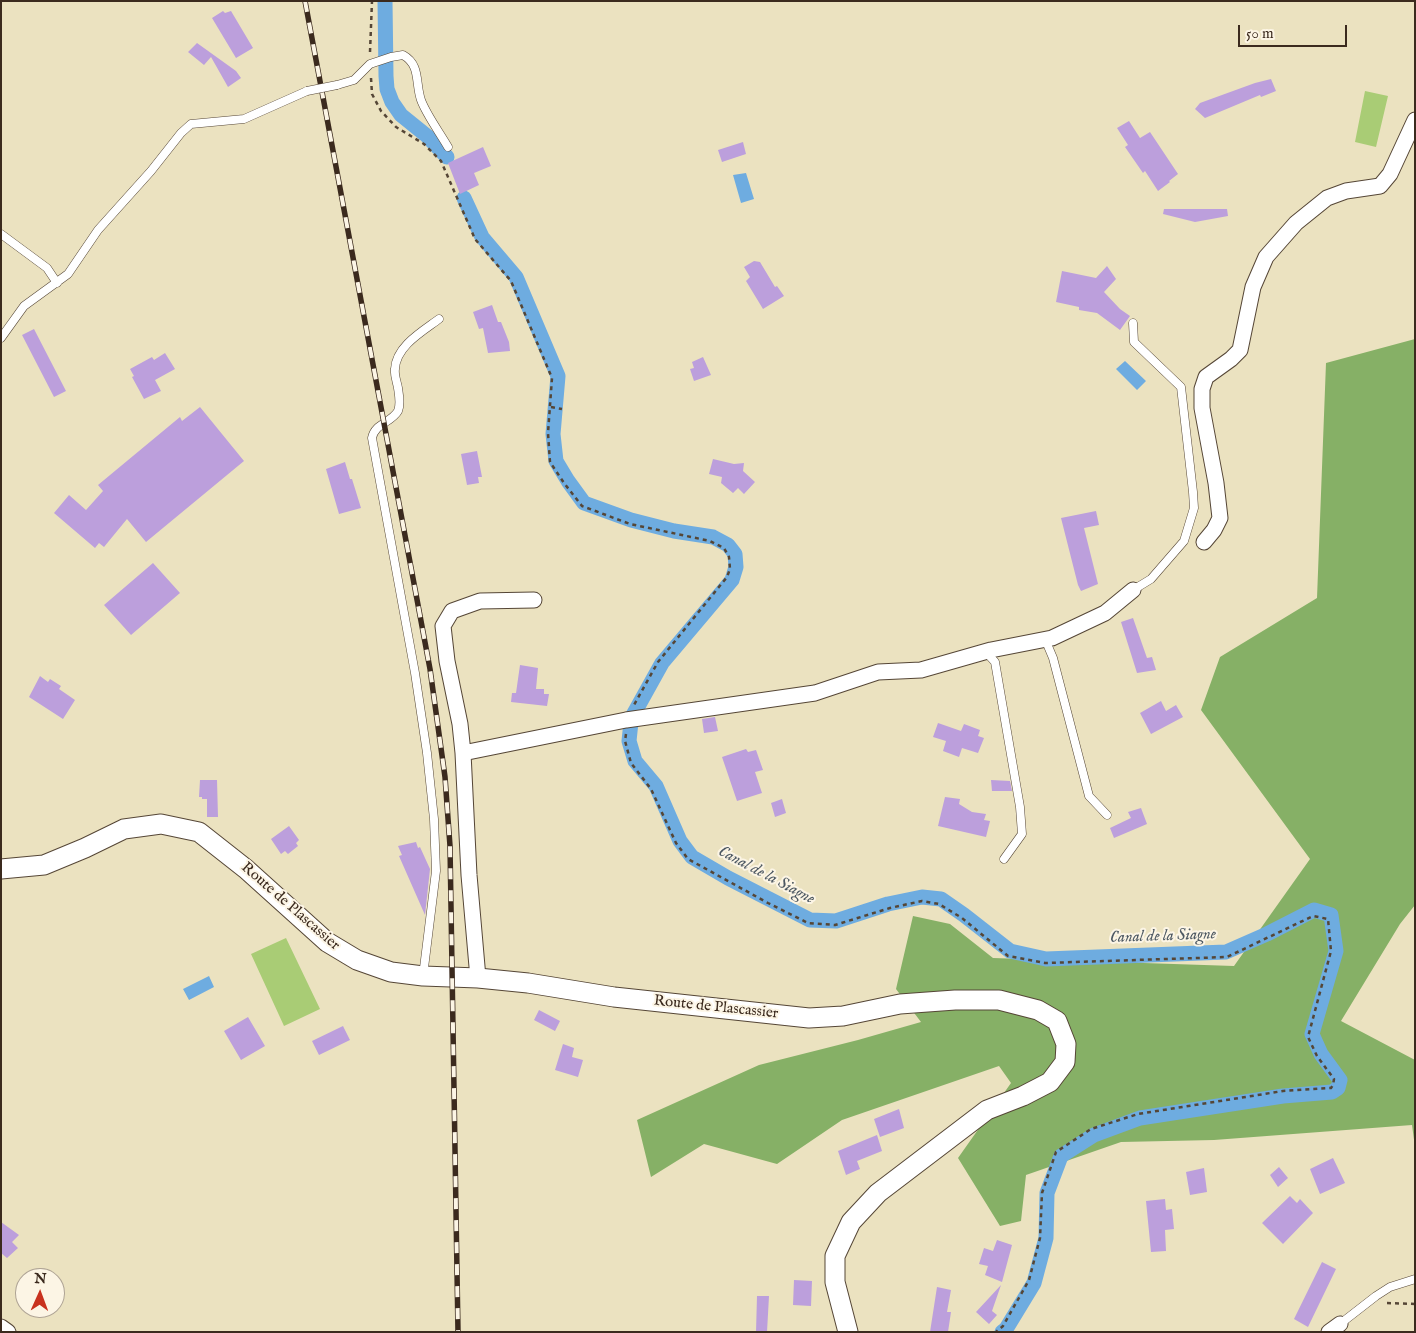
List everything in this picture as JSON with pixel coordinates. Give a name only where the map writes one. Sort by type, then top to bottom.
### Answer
[{"type":"street","points":[[1204,542],[1214,530],[1220,518],[1216,483],[1202,408],[1202,389],[1206,377],[1240,350],[1253,287],[1266,257],[1296,223],[1327,198],[1346,191],[1380,186],[1390,174],[1415,120]]},
{"type":"street","points":[[463,753],[626,720],[815,693],[878,672],[921,670],[985,652],[1052,638],[1105,614],[1133,590]]},
{"type":"street","points":[[478,978],[469,875],[463,753],[460,724],[446,661],[443,626],[452,611],[480,601],[534,600]]},
{"type":"street","name":"Route de Plascassier","points":[[1,869],[44,865],[124,829],[161,824],[199,832],[246,868],[315,932],[344,953],[371,966],[391,972],[528,983],[614,997],[809,1018],[843,1016],[900,1004],[955,1000],[999,1000],[1038,1010],[1057,1021],[1066,1044],[1065,1062],[1050,1082],[1023,1096],[987,1110],[878,1193],[851,1222],[836,1256],[835,1282],[848,1332]]},
{"type":"street","points":[[1,1327],[8,1332]]},
{"type":"lane","points":[[1,338],[24,306],[68,274],[98,230],[151,171],[181,133],[191,124],[244,119],[307,91],[354,80],[370,64],[403,55],[411,59],[417,73],[421,100],[448,147]]},
{"type":"lane","points":[[1,234],[47,268],[57,283]]},
{"type":"lane","points":[[423,976],[436,871],[434,819],[427,753],[415,673],[372,438],[373,432],[393,417],[398,410],[399,395],[395,368],[398,354],[439,318]]},
{"type":"lane","points":[[1133,323],[1134,342],[1181,387],[1194,508],[1184,541],[1151,579],[1133,590]]},
{"type":"lane","points":[[1045,639],[1053,658],[1089,796],[1106,815]]},
{"type":"lane","points":[[985,652],[996,662],[1020,807],[1022,834],[1004,859]]},
{"type":"lane","points":[[1335,1328],[1390,1287],[1415,1279]]},
{"type":"path","points":[[372,1],[370,64],[372,94],[382,111],[396,127],[424,144],[441,161],[475,239],[511,281],[552,378],[548,433],[550,462],[582,506],[630,524],[710,541],[724,548],[728,557],[730,569],[727,577],[658,662],[626,720],[625,741],[631,763],[651,789],[676,843],[688,859],[808,923],[835,925],[890,908],[922,901],[939,904],[962,918],[1008,956],[1046,963],[1227,957],[1313,916],[1328,919],[1331,950],[1308,1037],[1317,1056],[1334,1080],[1333,1085],[1330,1088],[1283,1090],[1138,1114],[1091,1129],[1056,1152],[1042,1193],[1040,1238],[1029,1280],[1003,1326],[996,1332]]},
{"type":"path","points":[[551,407],[562,409]]},
{"type":"path","points":[[1365,1305],[1388,1303],[1415,1304]]},
{"type":"green space","points":[[1365,91],[1388,96],[1376,147],[1355,142]]},
{"type":"green space","points":[[1415,339],[1415,905],[1400,924],[1341,1021],[1415,1060],[1415,1147],[1412,1125],[1214,1140],[1121,1142],[1026,1175],[1021,1221],[1000,1226],[958,1158],[1011,1083],[999,1066],[842,1120],[777,1164],[704,1144],[651,1177],[637,1120],[759,1065],[921,1022],[896,989],[913,916],[950,924],[993,958],[1234,966],[1310,859],[1201,710],[1220,657],[1317,598],[1326,363]]},
{"type":"green space","points":[[286,938],[320,1009],[284,1026],[251,954]]},
{"type":"water","points":[[746,173],[754,199],[741,203],[733,175]]},
{"type":"water","points":[[1125,361],[1146,381],[1137,390],[1116,369]]},
{"type":"water","points":[[209,976],[214,987],[189,1000],[183,989]]},
{"type":"building","points":[[223,11],[225,13],[231,11],[253,48],[236,58],[212,18]]},
{"type":"building","points":[[197,43],[236,71],[241,78],[228,87],[211,57],[204,65],[188,52]]},
{"type":"building","points":[[1271,79],[1276,91],[1261,97],[1260,95],[1205,118],[1195,109],[1200,103]]},
{"type":"building","points":[[1129,121],[1140,138],[1150,132],[1178,174],[1158,191],[1145,171],[1143,173],[1125,147],[1128,145],[1117,128]]},
{"type":"building","points":[[743,142],[746,154],[722,162],[718,150]]},
{"type":"building","points":[[483,147],[491,166],[474,173],[479,185],[460,194],[448,163]]},
{"type":"building","points":[[1164,209],[1227,209],[1228,216],[1195,222],[1163,214]]},
{"type":"building","points":[[754,261],[760,262],[775,287],[777,286],[784,296],[763,309],[746,281],[750,277],[744,267]]},
{"type":"building","points":[[1107,266],[1116,279],[1104,292],[1120,309],[1130,316],[1120,330],[1097,313],[1079,310],[1079,307],[1056,302],[1062,271],[1096,278]]},
{"type":"building","points":[[492,305],[498,322],[501,322],[509,342],[510,351],[488,353],[483,328],[479,329],[473,312]]},
{"type":"building","points":[[34,329],[66,391],[54,397],[22,335]]},
{"type":"building","points":[[165,353],[175,369],[155,380],[161,391],[144,399],[132,377],[134,376],[130,369],[152,357],[154,360]]},
{"type":"building","points":[[703,357],[711,375],[694,381],[690,369],[694,368],[692,362]]},
{"type":"building","points":[[200,407],[244,461],[146,542],[127,519],[104,547],[99,543],[95,548],[54,513],[69,495],[86,510],[103,491],[98,485],[180,417],[182,421]]},
{"type":"building","points":[[477,451],[482,477],[478,477],[479,483],[467,485],[461,454]]},
{"type":"building","points":[[713,459],[734,464],[744,463],[743,471],[755,482],[744,494],[738,488],[733,493],[721,483],[722,477],[709,474]]},
{"type":"building","points":[[345,462],[361,508],[339,514],[326,469]]},
{"type":"building","points":[[1096,511],[1099,525],[1084,528],[1098,584],[1081,591],[1061,518]]},
{"type":"building","points":[[153,563],[180,593],[131,635],[104,605]]},
{"type":"building","points":[[1133,618],[1147,658],[1152,657],[1156,670],[1137,673],[1121,622]]},
{"type":"building","points":[[520,665],[538,668],[536,689],[544,689],[544,694],[549,694],[547,706],[511,702],[512,693],[516,693]]},
{"type":"building","points":[[40,676],[48,682],[50,679],[61,686],[59,689],[75,700],[63,719],[29,697]]},
{"type":"building","points":[[1161,701],[1166,711],[1176,705],[1183,717],[1151,734],[1140,713]]},
{"type":"building","points":[[715,717],[718,731],[704,733],[702,719]]},
{"type":"building","points":[[938,723],[961,731],[964,724],[980,730],[978,736],[984,738],[978,753],[962,748],[959,757],[943,751],[946,741],[933,737]]},
{"type":"building","points":[[746,749],[748,752],[756,750],[763,770],[755,772],[762,793],[737,801],[722,757]]},
{"type":"building","points":[[200,780],[217,780],[218,817],[207,817],[207,799],[199,797]]},
{"type":"building","points":[[991,780],[1010,781],[1012,791],[992,791]]},
{"type":"building","points":[[945,797],[960,799],[959,804],[972,812],[986,814],[984,820],[990,821],[986,837],[938,826]]},
{"type":"building","points":[[782,799],[786,813],[775,817],[771,803]]},
{"type":"building","points":[[1141,808],[1147,824],[1114,838],[1110,828],[1131,818],[1128,812]]},
{"type":"building","points":[[289,826],[299,840],[296,843],[298,846],[288,854],[285,851],[281,854],[271,839]]},
{"type":"building","points":[[416,842],[430,869],[425,915],[399,856],[402,855],[398,846]]},
{"type":"building","points":[[539,1010],[560,1021],[555,1031],[534,1020]]},
{"type":"building","points":[[248,1017],[265,1046],[241,1060],[224,1031]]},
{"type":"building","points":[[343,1026],[350,1040],[319,1055],[312,1041]]},
{"type":"building","points":[[563,1044],[574,1048],[572,1057],[583,1060],[578,1077],[555,1070]]},
{"type":"building","points":[[899,1109],[904,1128],[880,1137],[874,1119]]},
{"type":"building","points":[[877,1135],[882,1151],[857,1161],[860,1169],[846,1175],[838,1151]]},
{"type":"building","points":[[1333,1158],[1345,1183],[1320,1194],[1310,1169]]},
{"type":"building","points":[[1279,1167],[1288,1178],[1278,1187],[1270,1175]]},
{"type":"building","points":[[1204,1168],[1207,1192],[1190,1195],[1186,1172]]},
{"type":"building","points":[[1290,1196],[1297,1203],[1300,1199],[1313,1213],[1283,1244],[1262,1223]]},
{"type":"building","points":[[1165,1199],[1166,1210],[1172,1209],[1174,1229],[1165,1230],[1166,1251],[1151,1252],[1146,1201]]},
{"type":"building","points":[[1,1222],[19,1235],[12,1242],[18,1248],[7,1258],[1,1253]]},
{"type":"building","points":[[997,1240],[1012,1245],[1002,1282],[985,1275],[988,1266],[979,1264],[984,1248],[993,1251]]},
{"type":"building","points":[[1322,1262],[1336,1269],[1308,1327],[1294,1319]]},
{"type":"building","points":[[794,1280],[812,1281],[811,1306],[793,1305]]},
{"type":"building","points":[[1001,1285],[992,1311],[997,1315],[989,1324],[976,1312]]},
{"type":"building","points":[[937,1287],[951,1290],[947,1312],[951,1312],[948,1332],[930,1332]]},
{"type":"building","points":[[757,1296],[769,1296],[767,1332],[756,1332]]},
{"type":"waterway","name":"Canal de la Siagne","points":[[385,1],[386,76],[387,89],[392,102],[401,115],[427,136],[447,157]]},
{"type":"waterway","name":"Canal de la Siagne","points":[[464,198],[482,237],[516,277],[558,376],[553,434],[556,461],[584,503],[631,520],[674,531],[713,537],[728,545],[735,554],[736,567],[732,580],[662,663],[632,717]]},
{"type":"waterway","name":"Canal de la Siagne","points":[[631,722],[629,741],[635,761],[656,786],[680,841],[692,857],[728,878],[810,920],[836,921],[888,904],[922,897],[941,899],[1010,951],[1046,959],[1226,952],[1314,910],[1331,915],[1336,951],[1312,1034],[1321,1054],[1340,1080],[1338,1088],[1332,1092],[1283,1096],[1140,1118],[1094,1135],[1061,1156],[1047,1193],[1046,1238],[1034,1283],[1006,1329],[1002,1332]]},
{"type":"railway","points":[[305,1],[430,669],[445,777],[450,846],[458,1332]]}]
